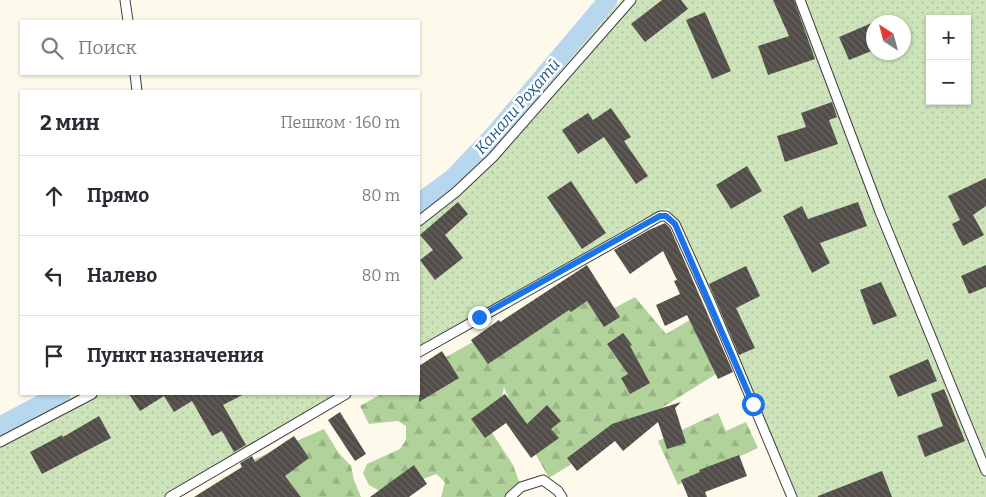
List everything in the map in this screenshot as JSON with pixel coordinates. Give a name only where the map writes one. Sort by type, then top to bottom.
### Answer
[{"type":"lane","points":[[125,0],[128,20]]},
{"type":"lane","points":[[420,220],[456,192],[493,157],[631,0]]},
{"type":"lane","points":[[800,0],[880,212],[986,471]]},
{"type":"lane","points":[[135,75],[137,90]]},
{"type":"lane","points":[[420,351],[638,228],[660,216],[666,216],[675,224],[710,302],[792,497]]},
{"type":"lane","points":[[0,442],[90,395]]},
{"type":"lane","points":[[170,497],[344,395]]},
{"type":"lane","points":[[510,497],[521,487],[542,480],[558,491],[562,497]]},
{"type":"green space","points":[[621,0],[986,0],[986,497],[790,497],[713,303],[668,208],[420,351],[420,211],[454,188],[519,120]]},
{"type":"green space","points":[[584,280],[607,312],[635,297],[666,334],[700,314],[721,371],[549,478],[520,427],[504,387],[500,408],[487,425],[513,465],[521,487],[510,497],[441,497],[445,482],[436,474],[385,494],[369,485],[363,473],[367,464],[400,449],[406,440],[406,426],[398,421],[369,424],[360,406],[379,395],[420,395],[420,371]]},
{"type":"green space","points":[[76,395],[344,395],[170,497],[0,497],[0,436]]},
{"type":"green space","points":[[718,413],[726,431],[746,422],[758,448],[678,485],[658,441]]},
{"type":"green space","points":[[324,429],[338,452],[351,466],[361,497],[220,497],[253,460]]},
{"type":"building","points":[[662,0],[681,0],[688,9],[645,42],[631,24]]},
{"type":"building","points":[[773,0],[794,0],[815,59],[768,75],[758,46],[789,36]]},
{"type":"building","points":[[705,12],[731,71],[712,79],[686,20]]},
{"type":"building","points":[[866,25],[866,53],[849,60],[839,37]]},
{"type":"building","points":[[832,102],[837,117],[829,120],[838,144],[785,162],[777,136],[806,127],[801,113]]},
{"type":"building","points":[[611,108],[631,137],[624,141],[648,176],[636,184],[604,137],[578,154],[562,130],[588,113],[593,120]]},
{"type":"building","points":[[747,166],[762,191],[731,209],[716,185]]},
{"type":"building","points":[[986,178],[986,206],[973,215],[984,235],[963,246],[952,224],[960,220],[948,196]]},
{"type":"building","points":[[571,181],[606,233],[582,249],[547,197]]},
{"type":"building","points":[[458,202],[468,214],[445,235],[463,258],[435,280],[420,260],[433,250],[420,235]]},
{"type":"building","points":[[858,202],[867,226],[820,243],[830,263],[812,273],[783,216],[802,206],[808,219]]},
{"type":"building","points":[[665,223],[670,228],[733,372],[718,379],[687,315],[665,326],[656,305],[680,294],[674,281],[677,280],[663,251],[630,274],[614,250]]},
{"type":"building","points":[[587,265],[620,317],[604,327],[587,301],[571,312],[569,310],[488,364],[471,340],[499,320],[500,322]]},
{"type":"building","points":[[986,265],[986,287],[969,294],[961,276]]},
{"type":"building","points":[[746,266],[760,296],[736,308],[755,348],[739,355],[709,284]]},
{"type":"building","points":[[881,282],[897,316],[873,325],[860,290]]},
{"type":"building","points":[[623,333],[632,345],[630,346],[650,383],[630,394],[621,378],[628,374],[607,344]]},
{"type":"building","points":[[442,351],[459,378],[419,402],[420,365]]},
{"type":"building","points":[[928,359],[937,381],[898,397],[889,376]]},
{"type":"building","points":[[944,389],[965,441],[925,457],[917,436],[943,426],[931,394]]},
{"type":"building","points":[[505,394],[527,424],[547,405],[561,421],[551,429],[559,438],[531,458],[506,423],[485,438],[471,419]]},
{"type":"building","points":[[130,395],[242,395],[223,405],[246,445],[234,452],[222,431],[212,436],[192,401],[174,412],[164,396],[140,411]]},
{"type":"building","points":[[681,402],[675,408],[686,443],[667,449],[658,422],[623,451],[615,441],[577,471],[567,458],[612,424]]},
{"type":"building","points":[[340,412],[366,454],[355,461],[328,420]]},
{"type":"building","points":[[99,416],[111,438],[42,474],[30,452],[62,435],[63,437]]},
{"type":"building","points":[[294,436],[309,458],[285,476],[301,497],[194,497],[242,467],[240,463],[252,456],[255,462]]},
{"type":"building","points":[[739,455],[747,476],[705,492],[707,497],[688,497],[681,480],[700,472],[699,470]]},
{"type":"building","points":[[414,465],[427,484],[409,497],[370,497]]},
{"type":"building","points":[[882,471],[892,497],[818,497],[818,496]]},
{"type":"waterway","name":"Канали Роҳатӣ","points":[[420,202],[452,179],[494,135],[608,0]]},
{"type":"waterway","name":"Канали Роҳатӣ","points":[[0,426],[59,395]]},
{"type":"route","points":[[479,317],[660,216],[666,216],[675,224],[753,404]]}]
